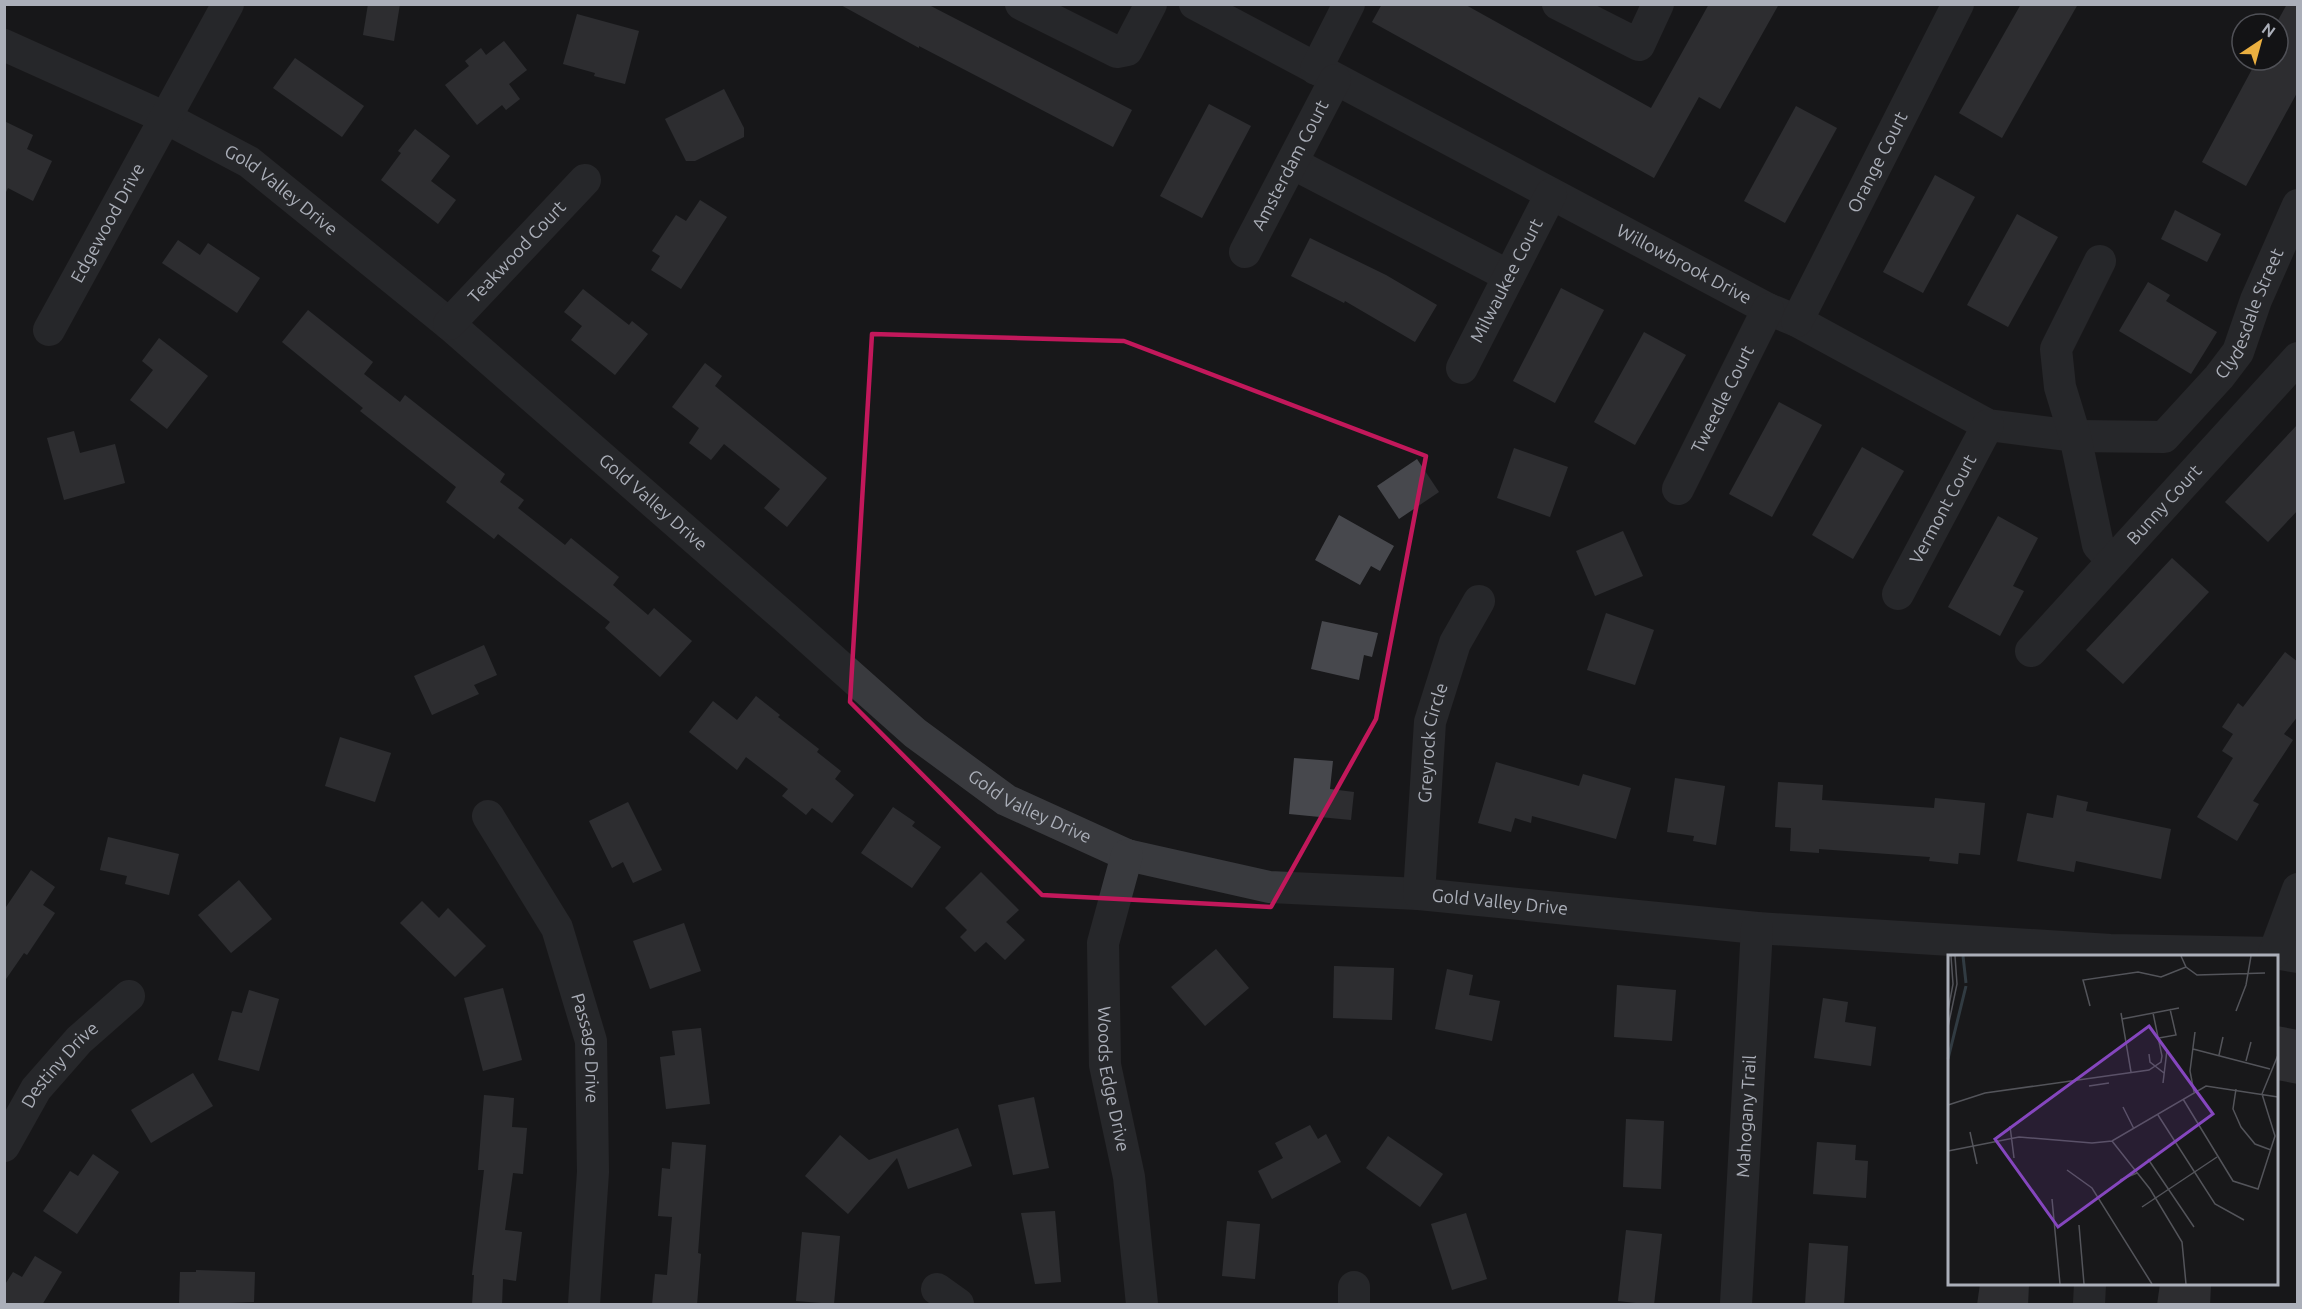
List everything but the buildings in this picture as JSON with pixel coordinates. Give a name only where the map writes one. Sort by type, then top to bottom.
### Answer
[{"type":"street","name":"Edgewood Drive","points":[[49,330],[228,4]]},
{"type":"street","points":[[1021,4],[1117,52],[1127,50],[1151,4]]},
{"type":"street","name":"Willowbrook Drive","points":[[1195,4],[1768,309],[1797,321],[1988,425],[2075,436],[2164,437],[2186,412]]},
{"type":"street","name":"Amsterdam Court","points":[[1245,252],[1292,163],[1326,74],[1349,4]]},
{"type":"street","points":[[1558,4],[1639,45],[1658,4]]},
{"type":"street","name":"Orange Court","points":[[1797,321],[1958,4]]},
{"type":"street","name":"Gold Valley Drive","points":[[4,45],[166,118],[249,162],[449,324],[770,603],[915,733],[1006,800],[1127,855],[1269,887],[1419,894],[1757,928],[2109,953],[2286,955]]},
{"type":"street","points":[[1292,163],[1509,276]]},
{"type":"street","name":"Teakwood Court","points":[[449,324],[585,180]]},
{"type":"street","name":"Milwaukee Court","points":[[1462,368],[1551,194]]},
{"type":"street","name":"Clydesdale Street","points":[[2186,412],[2219,377],[2238,352],[2256,300],[2298,205]]},
{"type":"street","points":[[2100,261],[2056,349],[2060,387],[2075,436],[2098,544],[2113,561]]},
{"type":"street","name":"Tweedle Court","points":[[1678,489],[1768,309]]},
{"type":"street","name":"Bunny Court","points":[[2031,651],[2298,358]]},
{"type":"street","name":"Vermont Court","points":[[1898,594],[1988,425]]},
{"type":"street","name":"Greyrock Circle","points":[[1419,894],[1430,722],[1455,643],[1479,601]]},
{"type":"street","name":"Passage Drive","points":[[488,816],[557,928],[591,1041],[593,1172],[584,1305]]},
{"type":"street","name":"Woods Edge Drive","points":[[1127,855],[1103,944],[1105,1065],[1129,1177],[1142,1305]]},
{"type":"street","points":[[2286,955],[2298,889]]},
{"type":"street","name":"Mahogany Trail","points":[[1736,1305],[1757,928]]},
{"type":"street","name":"Destiny Drive","points":[[4,1146],[36,1089],[79,1040],[129,996]]},
{"type":"street","points":[[2089,1305],[2090,1285]]},
{"type":"highlighted area","points":[[872,334],[1124,341],[1426,456],[1376,719],[1271,907],[1042,895],[850,702]]}]
